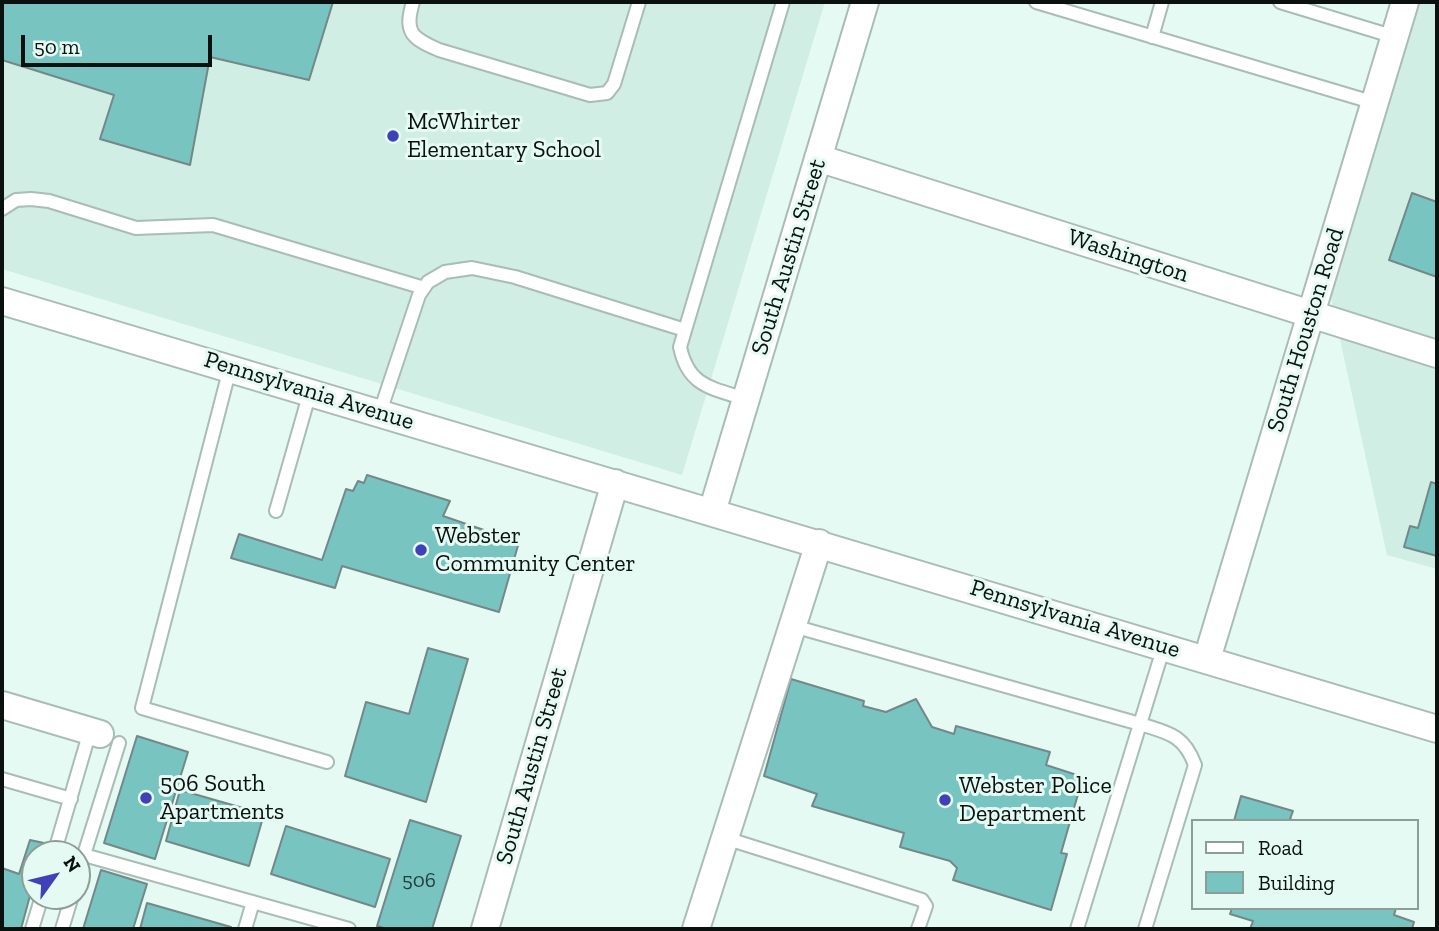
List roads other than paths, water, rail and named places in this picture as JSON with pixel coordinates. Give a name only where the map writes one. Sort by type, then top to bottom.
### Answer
[{"type":"street","name":"South Austin Street","points":[[712,512],[865,2]]},
{"type":"street","name":"South Houston Road","points":[[1207,659],[1405,2]]},
{"type":"street","name":"Washington","points":[[818,158],[1437,354]]},
{"type":"street","name":"Pennsylvania Avenue","points":[[2,300],[1437,729]]},
{"type":"street","name":"South Austin Street","points":[[485,929],[615,483]]},
{"type":"street","points":[[696,929],[819,543]]},
{"type":"street","points":[[2,705],[103,736]]},
{"type":"lane","points":[[413,2],[408,18],[410,30],[418,41],[439,50],[590,94],[607,93],[614,85],[639,2]]},
{"type":"lane","points":[[746,400],[694,379],[684,367],[680,347],[783,2]]},
{"type":"lane","points":[[1036,2],[1375,103]]},
{"type":"lane","points":[[1152,37],[1162,2]]},
{"type":"lane","points":[[1280,2],[1395,37]]},
{"type":"lane","points":[[2,209],[16,200],[40,200],[136,228],[214,225],[424,288]]},
{"type":"lane","points":[[380,412],[424,288],[428,282],[445,272],[472,268],[515,277],[685,330]]},
{"type":"lane","points":[[230,368],[142,708],[327,762]]},
{"type":"lane","points":[[276,511],[310,392]]},
{"type":"lane","points":[[793,626],[1140,724],[1172,734],[1188,746],[1195,765],[1147,925]]},
{"type":"lane","points":[[1077,929],[1164,646]]},
{"type":"lane","points":[[58,840],[71,799],[103,736]]},
{"type":"lane","points":[[86,840],[103,736]]},
{"type":"lane","points":[[2,779],[71,799]]},
{"type":"lane","points":[[725,838],[922,900],[926,906],[919,929]]},
{"type":"lane","points":[[91,857],[349,929]]},
{"type":"lane","points":[[245,929],[253,902]]},
{"type":"lane","points":[[32,929],[37,910]]},
{"type":"lane","points":[[62,929],[68,910]]},
{"type":"place","name":"McWhirter Elementary School","points":[[393,136]]},
{"type":"place","name":"Webster Community Center","points":[[421,550]]},
{"type":"place","name":"506 South Apartments","points":[[146,798]]},
{"type":"place","name":"Webster Police Department","points":[[945,800]]}]
